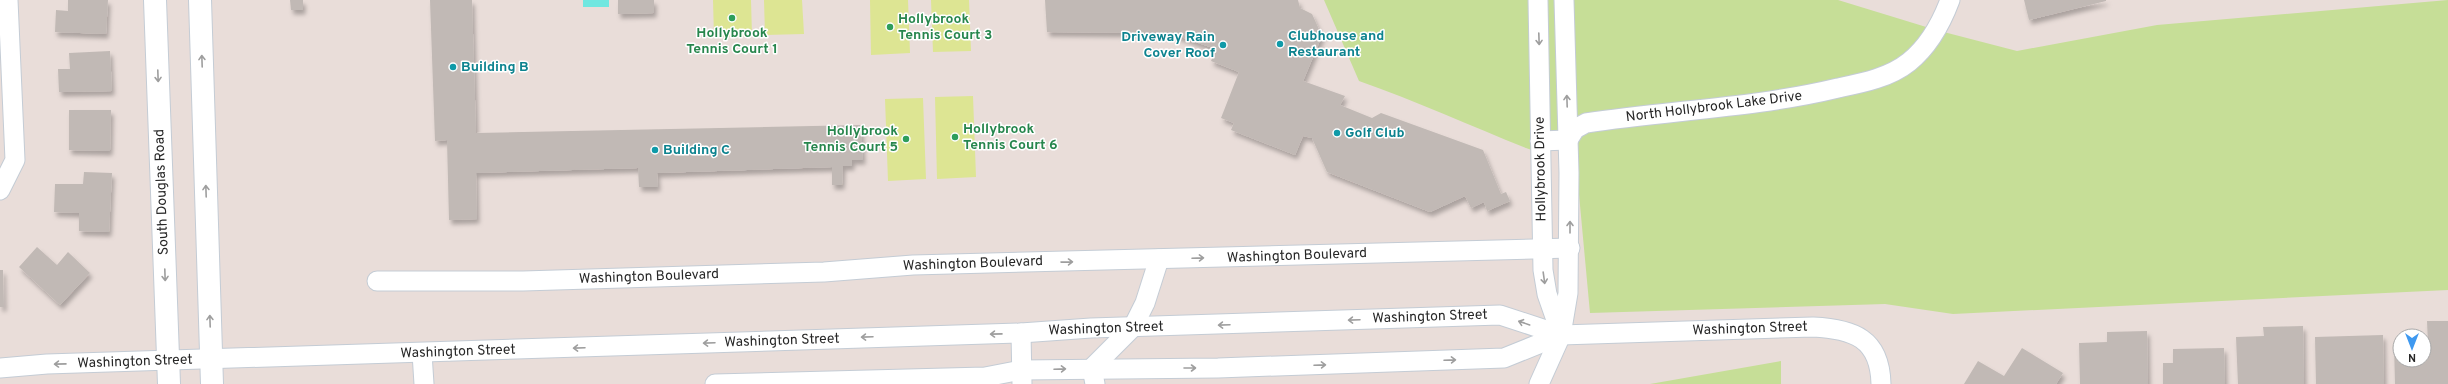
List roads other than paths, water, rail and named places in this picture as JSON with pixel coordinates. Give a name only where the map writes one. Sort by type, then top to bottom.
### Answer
[{"type":"main road","name":"South Douglas Road","points":[[155,0],[169,384]]},
{"type":"main road","points":[[200,0],[212,384]]},
{"type":"street","points":[[0,190],[14,160],[8,0]]},
{"type":"street","name":"Hollybrook Drive","points":[[1538,0],[1543,249],[1547,294],[1561,336]]},
{"type":"street","name":"Hollybrook Drive","points":[[1539,384],[1561,336],[1568,293],[1570,248],[1564,0]]},
{"type":"street","name":"North Hollybrook Lake Drive","points":[[1568,140],[1576,130],[1586,123],[1796,98],[1884,76],[1908,63],[1925,46],[1936,30],[1950,0]]},
{"type":"street","points":[[1540,141],[1568,140]]},
{"type":"street","name":"Washington Boulevard","points":[[377,281],[530,281],[824,272],[888,267],[1570,248]]},
{"type":"street","points":[[1093,376],[1133,327],[1145,303],[1159,259]]},
{"type":"street","name":"Washington Street","points":[[0,368],[46,364],[211,360],[1021,333],[1133,327],[1500,314],[1561,336]]},
{"type":"street","name":"Washington Street","points":[[715,384],[985,377],[1218,376],[1504,358],[1561,336],[1813,327],[1848,331],[1864,340],[1874,352],[1881,370],[1881,384]]},
{"type":"street","points":[[1021,333],[1022,377]]},
{"type":"street","points":[[422,353],[424,384]]},
{"type":"water","points":[[583,0],[609,0],[609,7],[583,7]]},
{"type":"place","name":"Hollybrook Tennis Court 1","points":[[732,18]]},
{"type":"place","name":"Hollybrook Tennis Court 3","points":[[890,27]]},
{"type":"place","name":"Clubhouse and Restaurant","points":[[1280,44]]},
{"type":"place","name":"Driveway Rain Cover Roof","points":[[1223,45]]},
{"type":"place","name":"Building B","points":[[453,67]]},
{"type":"place","name":"Golf Club","points":[[1337,133]]},
{"type":"place","name":"Hollybrook Tennis Court 6","points":[[955,137]]},
{"type":"place","name":"Hollybrook Tennis Court 5","points":[[906,139]]},
{"type":"place","name":"Building C","points":[[655,150]]}]
